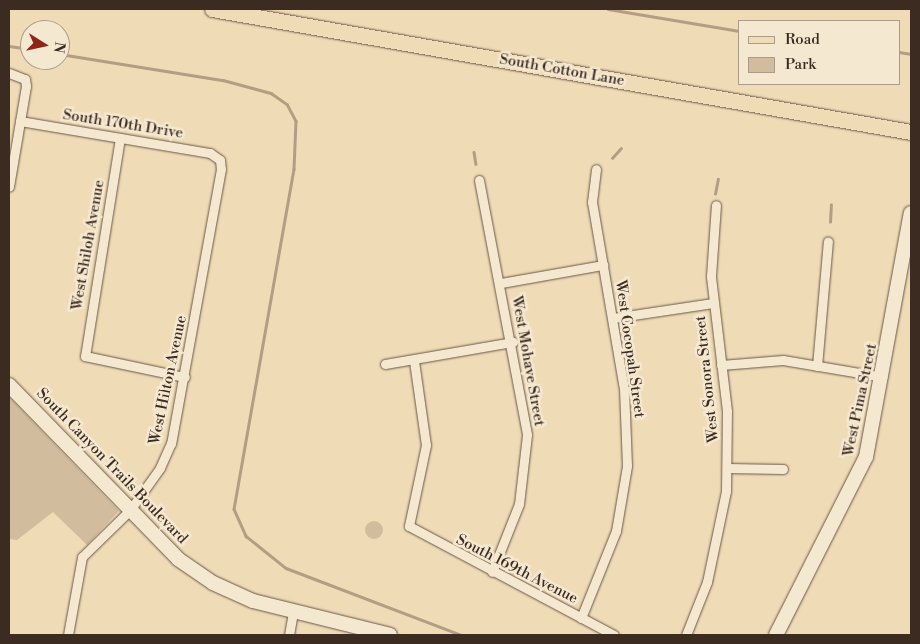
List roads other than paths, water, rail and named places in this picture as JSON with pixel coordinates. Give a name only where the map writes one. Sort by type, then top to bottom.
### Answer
[{"type":"main road","name":"South Cotton Lane","points":[[212,9],[911,132]]},
{"type":"street","points":[[9,73],[25,79],[9,187]]},
{"type":"street","name":"South 170th Drive","points":[[20,121],[210,153],[220,160]]},
{"type":"street","name":"West Shiloh Avenue","points":[[120,138],[85,356],[185,377]]},
{"type":"street","name":"West Hilton Avenue","points":[[68,635],[82,557],[130,510],[171,443],[185,377],[220,160]]},
{"type":"street","name":"West Cocopah Street","points":[[582,618],[616,531],[627,466],[624,389],[591,186],[596,169]]},
{"type":"street","name":"West Mohave Street","points":[[480,180],[524,403],[526,463],[515,520],[492,572]]},
{"type":"street","name":"West Sonora Street","points":[[686,635],[720,534],[727,468],[721,365],[713,303],[716,205]]},
{"type":"street","name":"West Pima Street","points":[[776,635],[860,472],[883,377],[911,212]]},
{"type":"street","points":[[817,366],[828,241]]},
{"type":"street","points":[[501,283],[603,265]]},
{"type":"street","points":[[613,318],[713,303]]},
{"type":"street","points":[[385,364],[414,361],[513,342]]},
{"type":"street","points":[[721,365],[773,360],[883,377]]},
{"type":"street","name":"South 169th Avenue","points":[[414,361],[426,445],[409,526],[492,572],[614,635]]},
{"type":"street","name":"South Canyon Trails Boulevard","points":[[9,384],[178,559],[212,583],[293,613],[390,635]]},
{"type":"street","points":[[727,468],[783,469]]},
{"type":"street","points":[[289,635],[293,613]]},
{"type":"waterway","points":[[608,9],[738,31]]},
{"type":"waterway","points":[[9,46],[20,48]]},
{"type":"waterway","points":[[900,52],[911,54]]},
{"type":"waterway","points":[[70,56],[223,80],[271,93],[287,104],[296,121],[294,169],[234,509],[246,536],[286,568],[461,635]]},
{"type":"waterway","points":[[612,158],[621,148]]},
{"type":"waterway","points":[[474,152],[476,164]]},
{"type":"waterway","points":[[715,194],[718,179]]},
{"type":"waterway","points":[[830,222],[831,205]]}]
